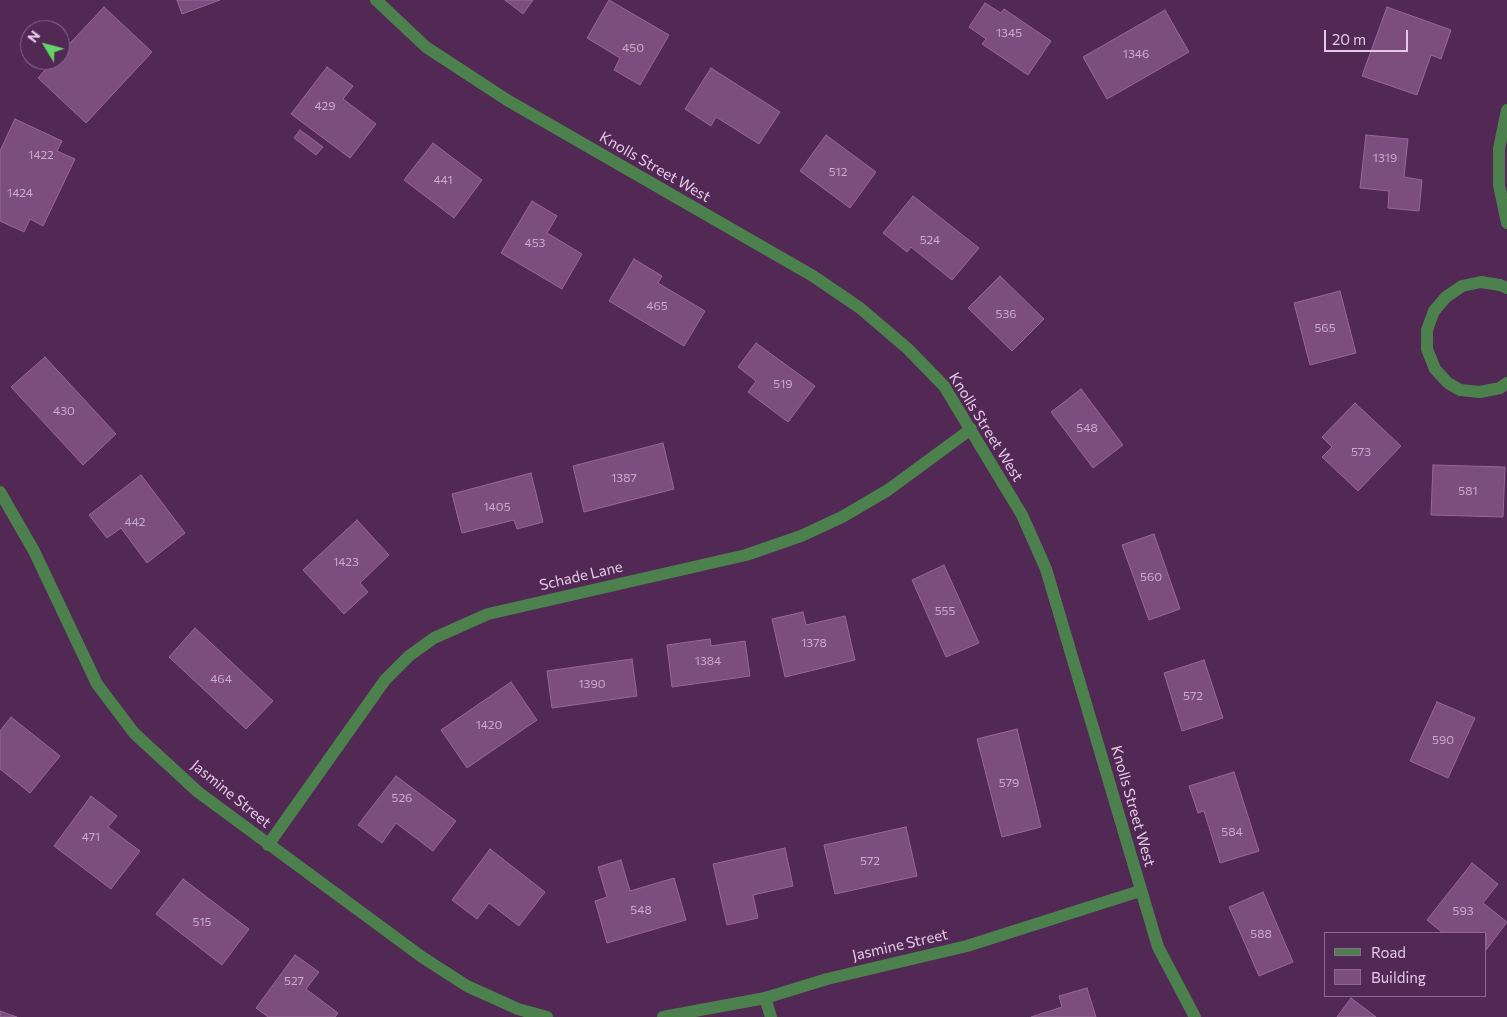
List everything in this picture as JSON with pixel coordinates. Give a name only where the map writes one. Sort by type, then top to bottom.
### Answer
[{"type":"street","name":"Knolls Street West","points":[[376,0],[426,47],[507,100],[813,276],[860,308],[908,349],[944,386],[972,429],[1022,515],[1046,568],[1158,947],[1195,1017]]},
{"type":"street","points":[[1507,110],[1499,149],[1500,185],[1507,224]]},
{"type":"street","points":[[1507,288],[1481,282],[1462,286],[1446,296],[1434,311],[1427,330],[1427,349],[1435,369],[1448,383],[1460,390],[1480,392],[1500,388],[1507,384]]},
{"type":"street","name":"Schade Lane","points":[[268,845],[385,680],[409,656],[434,638],[488,614],[746,554],[801,536],[842,517],[888,490],[972,429]]},
{"type":"street","name":"Jasmine Street","points":[[0,492],[34,551],[97,684],[134,733],[198,792],[414,951],[467,986],[518,1010],[547,1017]]},
{"type":"street","name":"Jasmine Street","points":[[663,1017],[766,998],[826,979],[967,946],[1140,890]]},
{"type":"street","points":[[766,998],[771,1017]]},
{"type":"building","points":[[177,0],[220,0],[182,14]]},
{"type":"building","points":[[505,0],[533,0],[523,14]]},
{"type":"building","points":[[609,0],[669,35],[640,85],[614,70],[620,58],[587,38]]},
{"type":"building","points":[[985,3],[1001,13],[1004,9],[1051,41],[1028,75],[982,44],[986,39],[969,27]]},
{"type":"building","points":[[104,7],[152,52],[86,123],[38,78],[45,70],[70,70],[70,43]]},
{"type":"building","points":[[1387,7],[1451,30],[1441,59],[1431,55],[1417,95],[1362,76]]},
{"type":"building","points":[[1165,10],[1189,52],[1107,99],[1083,57]]},
{"type":"building","points":[[327,67],[353,86],[343,99],[376,124],[350,158],[291,114]]},
{"type":"building","points":[[711,68],[780,112],[759,144],[716,117],[711,126],[685,109]]},
{"type":"building","points":[[15,119],[62,141],[57,151],[75,159],[43,226],[30,219],[24,232],[0,221],[0,151]]},
{"type":"building","points":[[300,130],[323,147],[316,155],[294,138]]},
{"type":"building","points":[[826,135],[876,172],[850,208],[800,171]]},
{"type":"building","points":[[1366,135],[1408,139],[1404,177],[1422,180],[1419,211],[1388,208],[1389,191],[1360,188]]},
{"type":"building","points":[[433,143],[482,180],[454,218],[404,180]]},
{"type":"building","points":[[913,196],[979,248],[952,280],[911,247],[907,252],[883,233]]},
{"type":"building","points":[[532,201],[557,216],[547,233],[582,254],[562,289],[501,253]]},
{"type":"building","points":[[634,259],[662,276],[658,283],[705,311],[684,346],[609,301]]},
{"type":"building","points":[[1000,276],[1044,319],[1012,351],[968,308]]},
{"type":"building","points":[[1340,291],[1356,353],[1310,365],[1294,303]]},
{"type":"building","points":[[756,343],[815,386],[788,422],[748,392],[756,381],[738,367]]},
{"type":"building","points":[[45,357],[116,434],[83,465],[11,387]]},
{"type":"building","points":[[1081,389],[1123,445],[1093,468],[1051,412]]},
{"type":"building","points":[[1355,403],[1401,446],[1358,491],[1322,457],[1332,447],[1322,437]]},
{"type":"building","points":[[663,443],[674,489],[584,512],[573,466]]},
{"type":"building","points":[[1433,465],[1505,467],[1503,517],[1431,515]]},
{"type":"building","points":[[531,473],[543,522],[517,529],[514,520],[462,533],[452,494]]},
{"type":"building","points":[[141,475],[185,533],[147,563],[121,528],[107,538],[89,515]]},
{"type":"building","points":[[357,520],[389,555],[360,583],[368,592],[344,614],[303,570]]},
{"type":"building","points":[[1154,534],[1180,609],[1149,620],[1122,545]]},
{"type":"building","points":[[944,565],[979,643],[946,657],[912,580]]},
{"type":"building","points":[[803,612],[806,625],[845,616],[855,660],[785,677],[772,619]]},
{"type":"building","points":[[195,628],[273,701],[246,729],[169,657]]},
{"type":"building","points":[[710,639],[711,646],[745,641],[750,676],[672,687],[667,645]]},
{"type":"building","points":[[632,659],[637,696],[552,708],[547,671]]},
{"type":"building","points":[[1204,660],[1223,718],[1182,731],[1164,673]]},
{"type":"building","points":[[511,682],[537,720],[467,768],[441,730]]},
{"type":"building","points":[[1437,702],[1475,718],[1448,778],[1410,761]]},
{"type":"building","points":[[11,717],[60,756],[30,793],[0,769],[0,731]]},
{"type":"building","points":[[1017,729],[1041,827],[1002,837],[977,739]]},
{"type":"building","points":[[1234,772],[1259,851],[1220,863],[1204,811],[1198,813],[1189,786]]},
{"type":"building","points":[[396,776],[456,821],[433,851],[396,823],[382,843],[358,825]]},
{"type":"building","points":[[91,796],[117,816],[108,827],[140,851],[111,889],[54,846]]},
{"type":"building","points":[[906,827],[917,876],[835,894],[824,845]]},
{"type":"building","points":[[785,848],[793,886],[753,895],[758,918],[727,925],[713,864]]},
{"type":"building","points":[[490,849],[545,892],[519,926],[489,903],[477,919],[452,900]]},
{"type":"building","points":[[621,860],[630,891],[674,878],[686,920],[607,943],[595,901],[607,897],[598,867]]},
{"type":"building","points":[[1472,863],[1498,884],[1483,903],[1507,922],[1487,949],[1487,932],[1442,932],[1427,920]]},
{"type":"building","points":[[183,879],[249,929],[222,965],[156,914]]},
{"type":"building","points":[[1263,892],[1293,962],[1259,976],[1229,907]]},
{"type":"building","points":[[295,955],[319,972],[306,989],[338,1013],[335,1017],[268,1017],[256,1008]]},
{"type":"building","points":[[1087,988],[1096,1017],[1031,1017],[1062,1007],[1059,996]]},
{"type":"building","points":[[1351,998],[1376,1017],[1337,1017]]},
{"type":"building","points":[[0,1011],[17,1017],[0,1017]]}]
